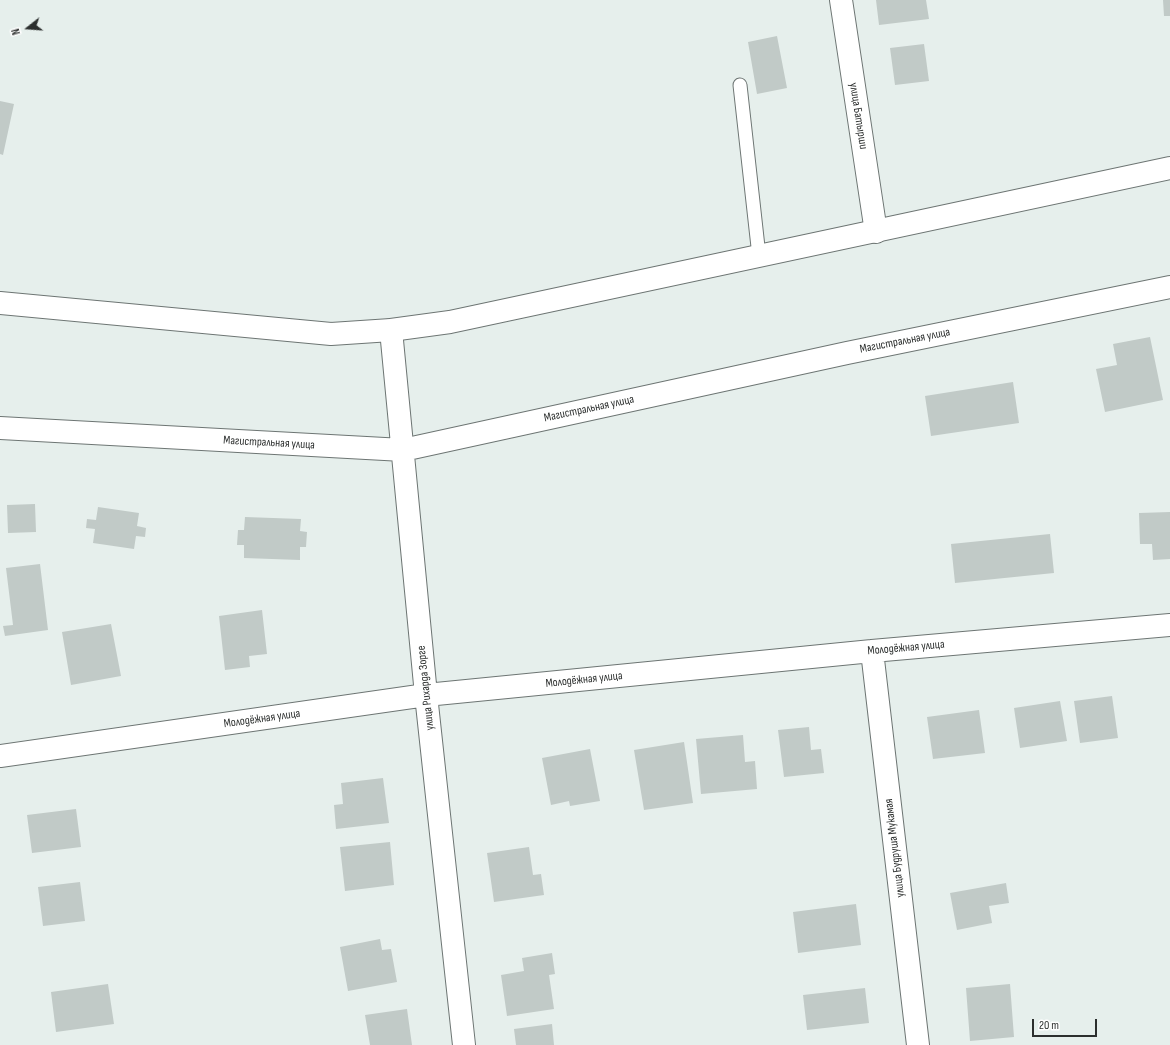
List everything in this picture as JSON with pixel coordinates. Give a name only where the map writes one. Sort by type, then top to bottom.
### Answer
[{"type":"street","name":"улица Батырши","points":[[841,0],[876,232]]},
{"type":"street","points":[[0,303],[331,334],[391,330],[450,322],[1170,168]]},
{"type":"street","name":"Магистральная улица","points":[[0,428],[403,450],[847,353],[1170,287]]},
{"type":"street","name":"улица Рихарда Зорге","points":[[391,330],[426,695],[464,1045]]},
{"type":"street","name":"Молодёжная улица","points":[[0,756],[426,695],[872,651],[1170,625]]},
{"type":"street","name":"улица Будруша Мукамая","points":[[872,651],[918,1045]]},
{"type":"lane","points":[[740,85],[759,256]]},
{"type":"building","points":[[876,0],[926,0],[929,19],[879,25]]},
{"type":"building","points":[[1163,0],[1170,0],[1170,16],[1164,16]]},
{"type":"building","points":[[777,36],[787,88],[757,94],[748,42]]},
{"type":"building","points":[[924,44],[929,81],[895,85],[890,48]]},
{"type":"building","points":[[0,101],[14,104],[3,155],[0,154]]},
{"type":"building","points":[[1150,337],[1163,400],[1105,412],[1096,369],[1117,365],[1113,344]]},
{"type":"building","points":[[1013,382],[1019,423],[931,436],[925,396]]},
{"type":"building","points":[[35,504],[36,532],[8,533],[7,505]]},
{"type":"building","points":[[98,507],[139,513],[137,526],[146,528],[145,537],[136,536],[134,549],[93,543],[95,529],[86,528],[87,519],[96,520]]},
{"type":"building","points":[[1170,512],[1170,559],[1153,560],[1152,544],[1140,544],[1139,513]]},
{"type":"building","points":[[245,517],[301,519],[300,531],[307,532],[306,547],[300,547],[300,560],[244,558],[244,545],[237,545],[238,530],[244,530]]},
{"type":"building","points":[[1050,534],[1054,573],[955,583],[951,544]]},
{"type":"building","points":[[40,564],[48,630],[5,636],[3,626],[13,625],[6,568]]},
{"type":"building","points":[[262,610],[267,654],[249,656],[250,667],[225,670],[219,616]]},
{"type":"building","points":[[111,624],[121,676],[71,685],[62,632]]},
{"type":"building","points":[[1112,696],[1118,738],[1080,743],[1074,701]]},
{"type":"building","points":[[1060,701],[1067,741],[1020,748],[1014,708]]},
{"type":"building","points":[[979,710],[985,753],[933,759],[927,717]]},
{"type":"building","points":[[809,727],[811,750],[821,749],[824,773],[784,777],[778,730]]},
{"type":"building","points":[[743,735],[745,762],[755,761],[757,789],[701,794],[696,739]]},
{"type":"building","points":[[684,742],[693,803],[644,810],[634,750]]},
{"type":"building","points":[[590,749],[600,801],[570,806],[569,801],[551,805],[542,758]]},
{"type":"building","points":[[383,778],[389,823],[336,829],[334,805],[343,804],[341,783]]},
{"type":"building","points":[[76,809],[81,847],[32,853],[27,815]]},
{"type":"building","points":[[390,842],[394,885],[345,891],[340,847]]},
{"type":"building","points":[[529,847],[533,875],[541,874],[544,895],[494,902],[487,853]]},
{"type":"building","points":[[80,882],[85,921],[43,926],[38,887]]},
{"type":"building","points":[[1006,883],[1009,903],[989,906],[992,923],[957,930],[950,893]]},
{"type":"building","points":[[856,904],[861,945],[798,953],[793,912]]},
{"type":"building","points":[[380,939],[382,950],[391,949],[397,982],[348,991],[340,947]]},
{"type":"building","points":[[552,953],[555,974],[549,975],[554,1009],[507,1016],[501,975],[524,971],[522,958]]},
{"type":"building","points":[[108,984],[114,1024],[56,1032],[51,992]]},
{"type":"building","points":[[1010,984],[1014,1037],[970,1041],[966,988]]},
{"type":"building","points":[[865,988],[869,1023],[807,1030],[803,995]]},
{"type":"building","points":[[407,1009],[412,1045],[370,1045],[365,1015]]},
{"type":"building","points":[[552,1024],[554,1045],[516,1045],[514,1029]]}]
